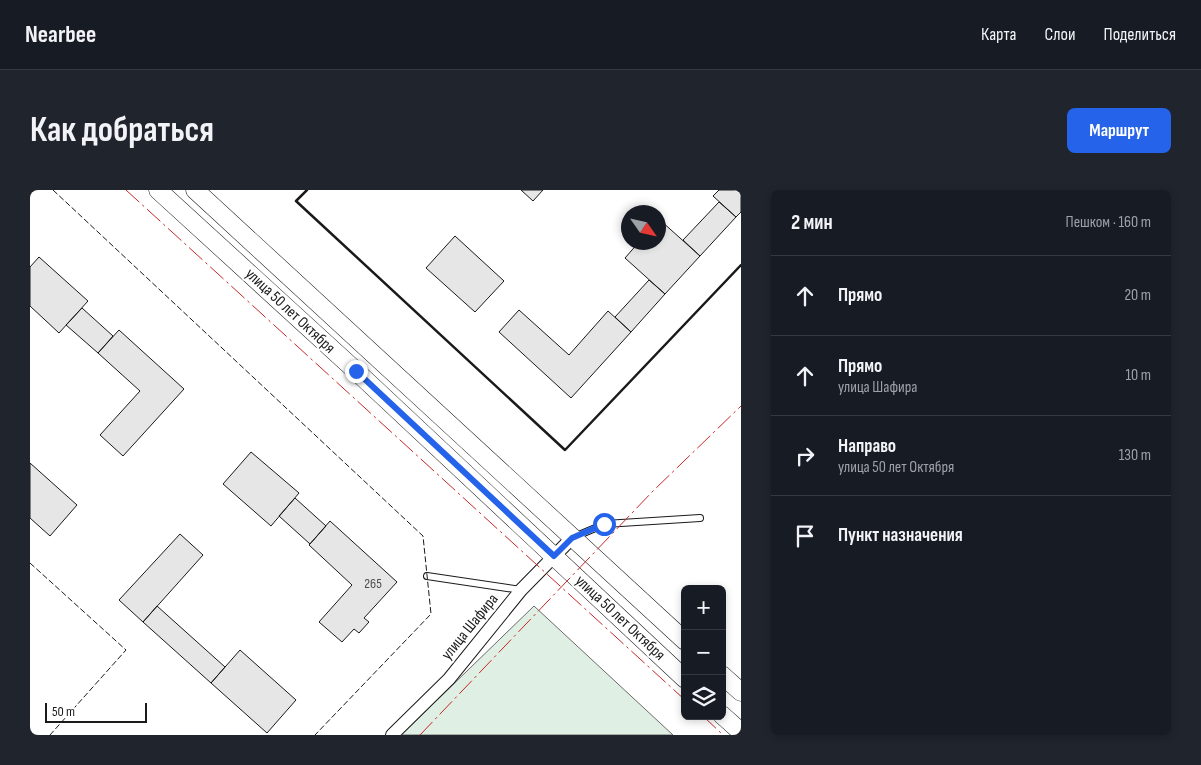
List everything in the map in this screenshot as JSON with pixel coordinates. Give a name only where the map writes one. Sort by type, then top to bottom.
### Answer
[{"type":"main road","name":"улица 50 лет Октября","points":[[158,190],[681,675]]},
{"type":"main road","name":"улица 50 лет Октября","points":[[195,190],[681,637]]},
{"type":"main road","points":[[726,679],[741,692]]},
{"type":"main road","points":[[726,719],[741,732]]},
{"type":"street","name":"улица Шафира","points":[[392,735],[448,679],[521,590],[572,538]]},
{"type":"lane","points":[[572,538],[604,524],[700,518]]},
{"type":"lane","points":[[427,576],[521,590]]},
{"type":"green space","points":[[534,606],[673,735],[401,735]]},
{"type":"building","points":[[521,190],[543,190],[533,201]]},
{"type":"building","points":[[719,190],[741,190],[741,212],[736,217],[713,196]]},
{"type":"building","points":[[719,202],[736,217],[700,256],[683,240]]},
{"type":"building","points":[[666,225],[700,256],[665,294],[625,258],[632,250],[666,250]]},
{"type":"building","points":[[455,236],[504,281],[475,312],[426,268]]},
{"type":"building","points":[[39,257],[88,301],[59,333],[30,306],[30,267]]},
{"type":"building","points":[[649,280],[665,294],[631,332],[615,317]]},
{"type":"building","points":[[82,308],[113,336],[98,353],[66,325]]},
{"type":"building","points":[[519,310],[569,355],[608,311],[631,332],[571,398],[499,332]]},
{"type":"building","points":[[119,330],[184,389],[123,456],[100,435],[140,391],[98,353]]},
{"type":"building","points":[[251,452],[299,493],[271,526],[223,484]]},
{"type":"building","points":[[30,463],[77,505],[50,536],[30,518]]},
{"type":"building","points":[[295,498],[326,526],[310,544],[279,516]]},
{"type":"building","points":[[330,521],[397,582],[364,618],[369,622],[359,633],[354,629],[342,642],[319,622],[352,585],[309,545]]},
{"type":"building","points":[[180,534],[203,555],[143,622],[119,600]]},
{"type":"building","points":[[157,606],[225,667],[211,683],[143,622]]},
{"type":"building","points":[[240,650],[296,700],[267,733],[211,683]]},
{"type":"fence","points":[[53,190],[423,536],[431,614],[315,735]]},
{"type":"fence","points":[[30,563],[126,650],[50,735]]},
{"type":"wall","points":[[307,190],[296,201],[565,450],[741,265]]},
{"type":"power","points":[[126,190],[681,696]]},
{"type":"power","points":[[420,735],[653,491],[741,406]]},
{"type":"power","points":[[707,720],[723,735]]},
{"type":"route","points":[[356,371],[554,556],[572,538],[604,524]]}]
